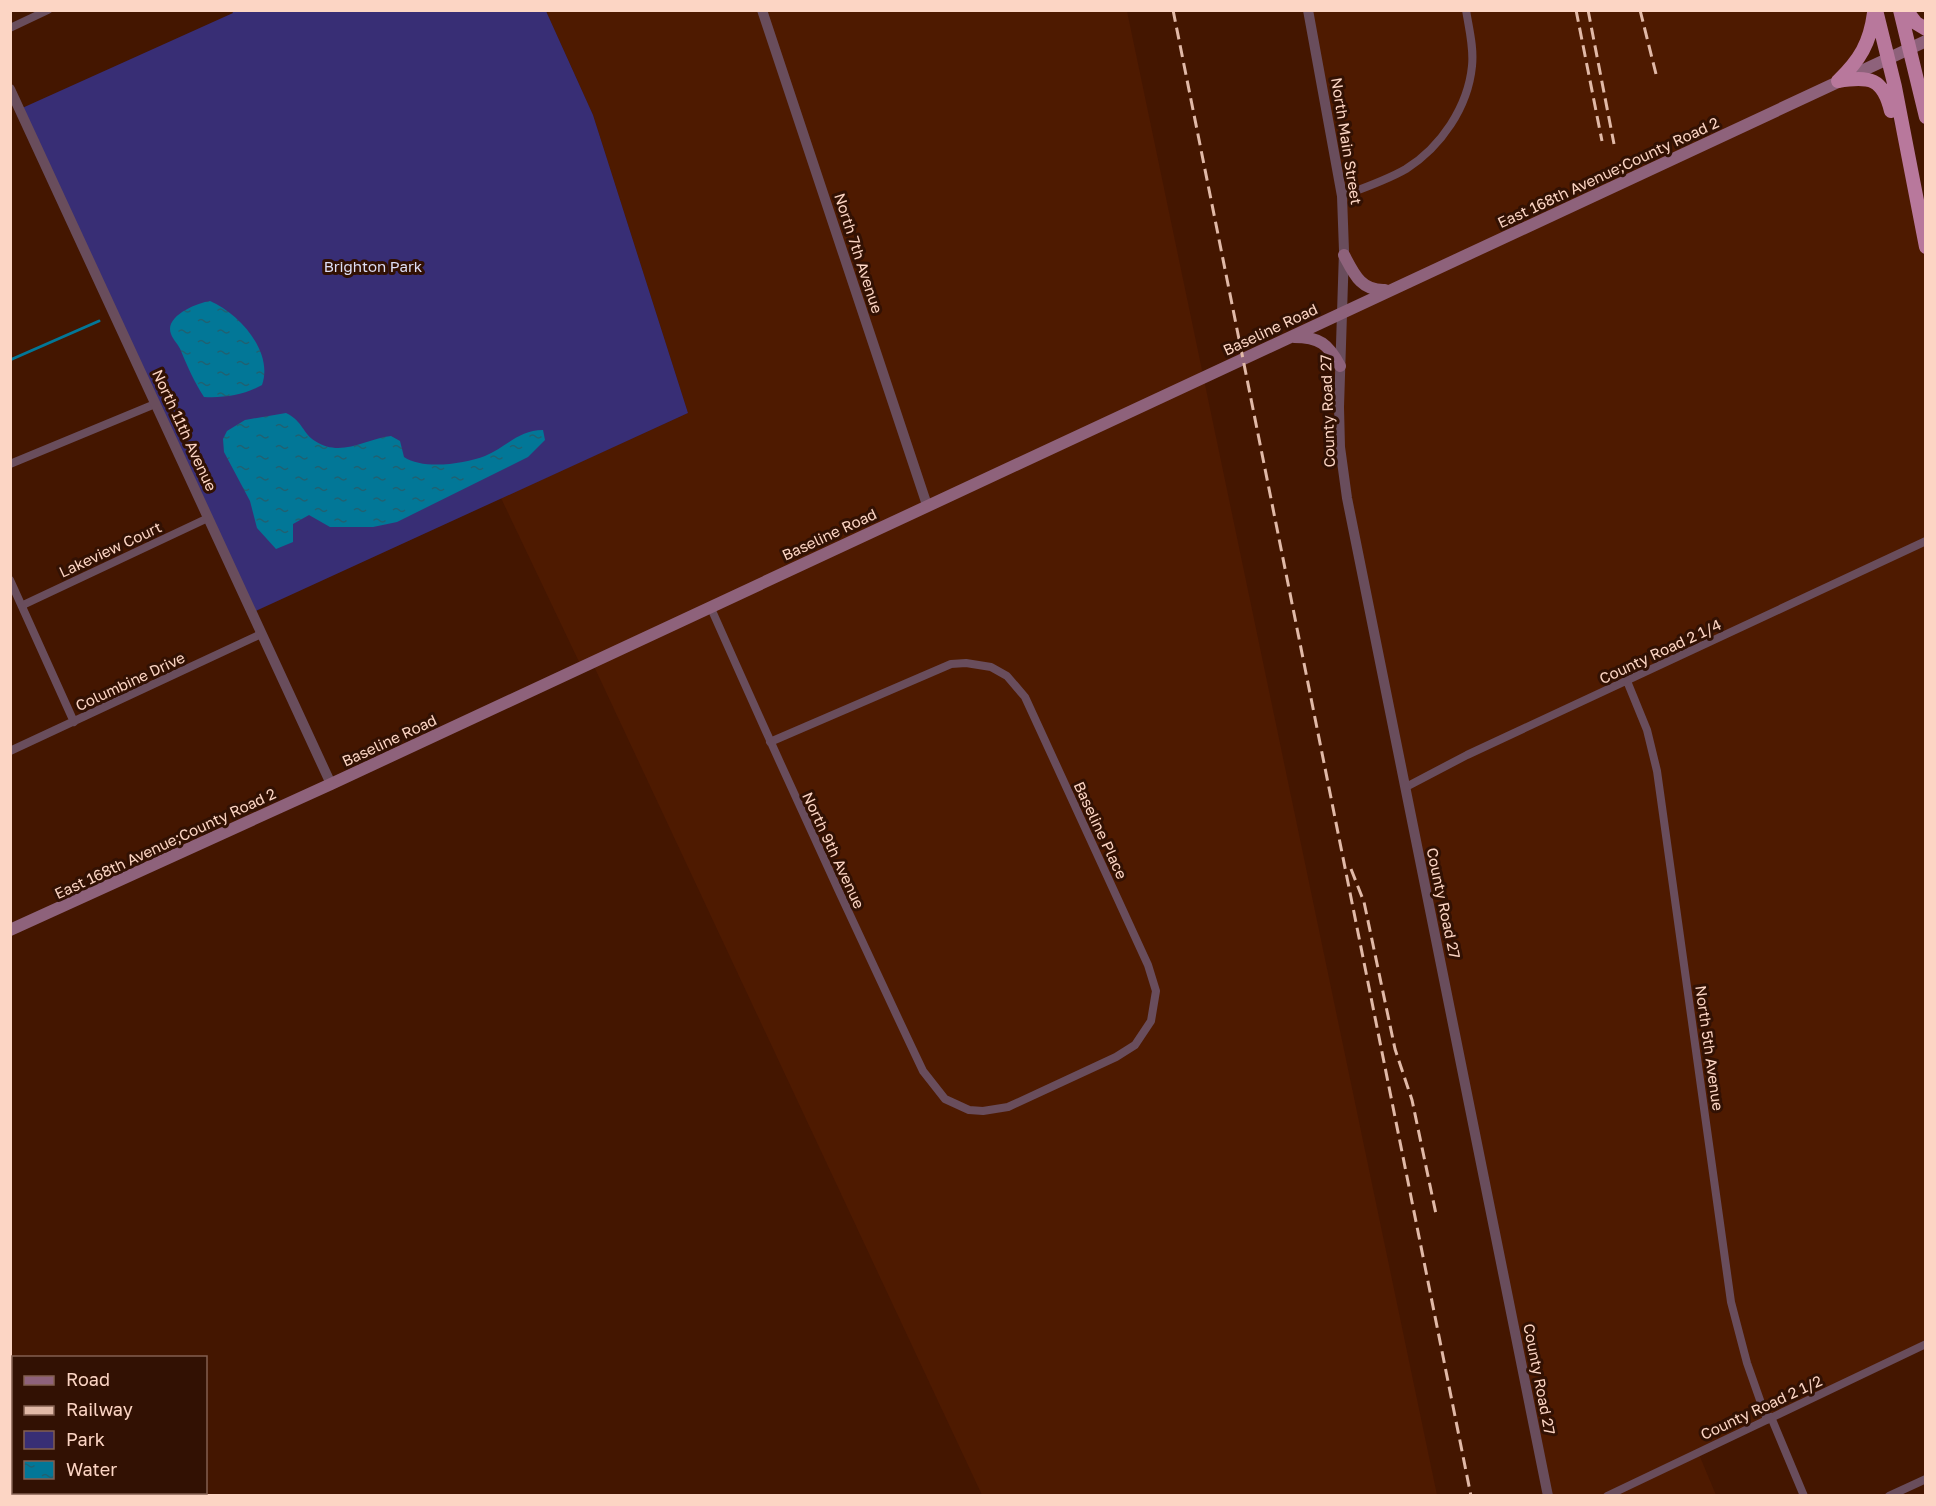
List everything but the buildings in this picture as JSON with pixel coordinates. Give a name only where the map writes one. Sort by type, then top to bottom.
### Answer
[{"type":"highway","points":[[1875,10],[1888,58],[1926,247]]},
{"type":"highway","points":[[1838,81],[1860,59],[1866,47],[1875,10]]},
{"type":"highway","points":[[1900,10],[1926,117]]},
{"type":"highway","points":[[1906,10],[1916,23],[1926,29]]},
{"type":"highway","points":[[1920,94],[1926,65]]},
{"type":"highway","points":[[1838,81],[1865,79],[1884,88],[1893,122],[1904,143]]},
{"type":"main road","name":"East 168th Avenue;County Road 2","points":[[1341,313],[1926,41]]},
{"type":"main road","points":[[1344,255],[1356,279],[1365,286],[1372,291],[1389,290]]},
{"type":"main road","name":"Baseline Road","points":[[331,784],[1341,313]]},
{"type":"main road","points":[[1290,337],[1319,339],[1329,346],[1340,366]]},
{"type":"main road","name":"East 168th Avenue;County Road 2","points":[[10,930],[331,784]]},
{"type":"street","points":[[10,28],[48,10]]},
{"type":"street","name":"North 7th Avenue","points":[[762,10],[927,505]]},
{"type":"street","name":"North Main Street","points":[[1308,10],[1342,196],[1344,255],[1341,313]]},
{"type":"street","points":[[1342,196],[1406,169],[1424,156],[1443,136],[1457,113],[1470,79],[1472,44],[1466,10]]},
{"type":"street","name":"North 11th Avenue","points":[[10,89],[331,784]]},
{"type":"street","name":"County Road 27","points":[[1341,313],[1341,447],[1347,498],[1548,1496]]},
{"type":"street","points":[[10,464],[155,404]]},
{"type":"street","name":"Lakeview Court","points":[[23,605],[208,518]]},
{"type":"street","name":"County Road 2 1/4","points":[[1406,787],[1440,768],[1926,541]]},
{"type":"street","points":[[10,580],[74,722]]},
{"type":"street","name":"North 9th Avenue","points":[[710,606],[822,858],[923,1071],[945,1099]]},
{"type":"street","name":"Columbine Drive","points":[[10,752],[261,634]]},
{"type":"street","name":"Baseline Place","points":[[770,742],[951,664],[966,663],[992,667],[1007,676],[1025,697],[1148,965],[1156,991],[1156,1006],[1146,1032],[1135,1045],[1116,1057],[1008,1107],[984,1111],[969,1110],[945,1099]]},
{"type":"street","name":"North 5th Avenue","points":[[1627,681],[1647,730],[1659,781],[1731,1302],[1747,1363],[1804,1496]]},
{"type":"street","name":"County Road 2 1/2","points":[[1607,1496],[1771,1420],[1926,1344]]},
{"type":"street","points":[[1889,1496],[1926,1479]]},
{"type":"shaded area","points":[[554,10],[1127,11],[1437,1495],[982,1495],[592,662],[581,666],[501,498],[688,413],[593,115],[547,13]]},
{"type":"shaded area","points":[[1308,11],[1874,11],[1857,78],[1887,95],[1893,122],[1904,143],[1926,247],[1925,1344],[1698,1452],[1716,1495],[1548,1495],[1342,464],[1341,313],[1387,291],[1372,291],[1344,255],[1344,218]]},
{"type":"green space","name":"Brighton Park","points":[[232,11],[546,11],[593,115],[688,413],[251,613],[20,109],[233,13]]},
{"type":"water","points":[[210,301],[232,314],[251,335],[263,359],[262,385],[234,395],[204,397],[171,334],[170,327],[177,316],[183,312],[197,304]]},
{"type":"water","points":[[286,413],[296,420],[311,438],[325,446],[344,448],[391,436],[400,441],[404,457],[432,465],[455,463],[485,456],[520,436],[534,431],[543,430],[545,440],[528,457],[397,522],[373,527],[330,527],[309,515],[293,524],[293,542],[276,549],[257,528],[250,501],[224,452],[223,439],[227,431],[245,420]]},
{"type":"waterway","points":[[10,360],[99,321]]},
{"type":"railway","points":[[1173,10],[1471,1496]]},
{"type":"railway","points":[[1576,10],[1602,141]]},
{"type":"railway","points":[[1588,10],[1614,144]]},
{"type":"railway","points":[[1640,10],[1656,74]]},
{"type":"railway","points":[[1351,869],[1364,902],[1395,1049],[1412,1100],[1436,1214]]}]
